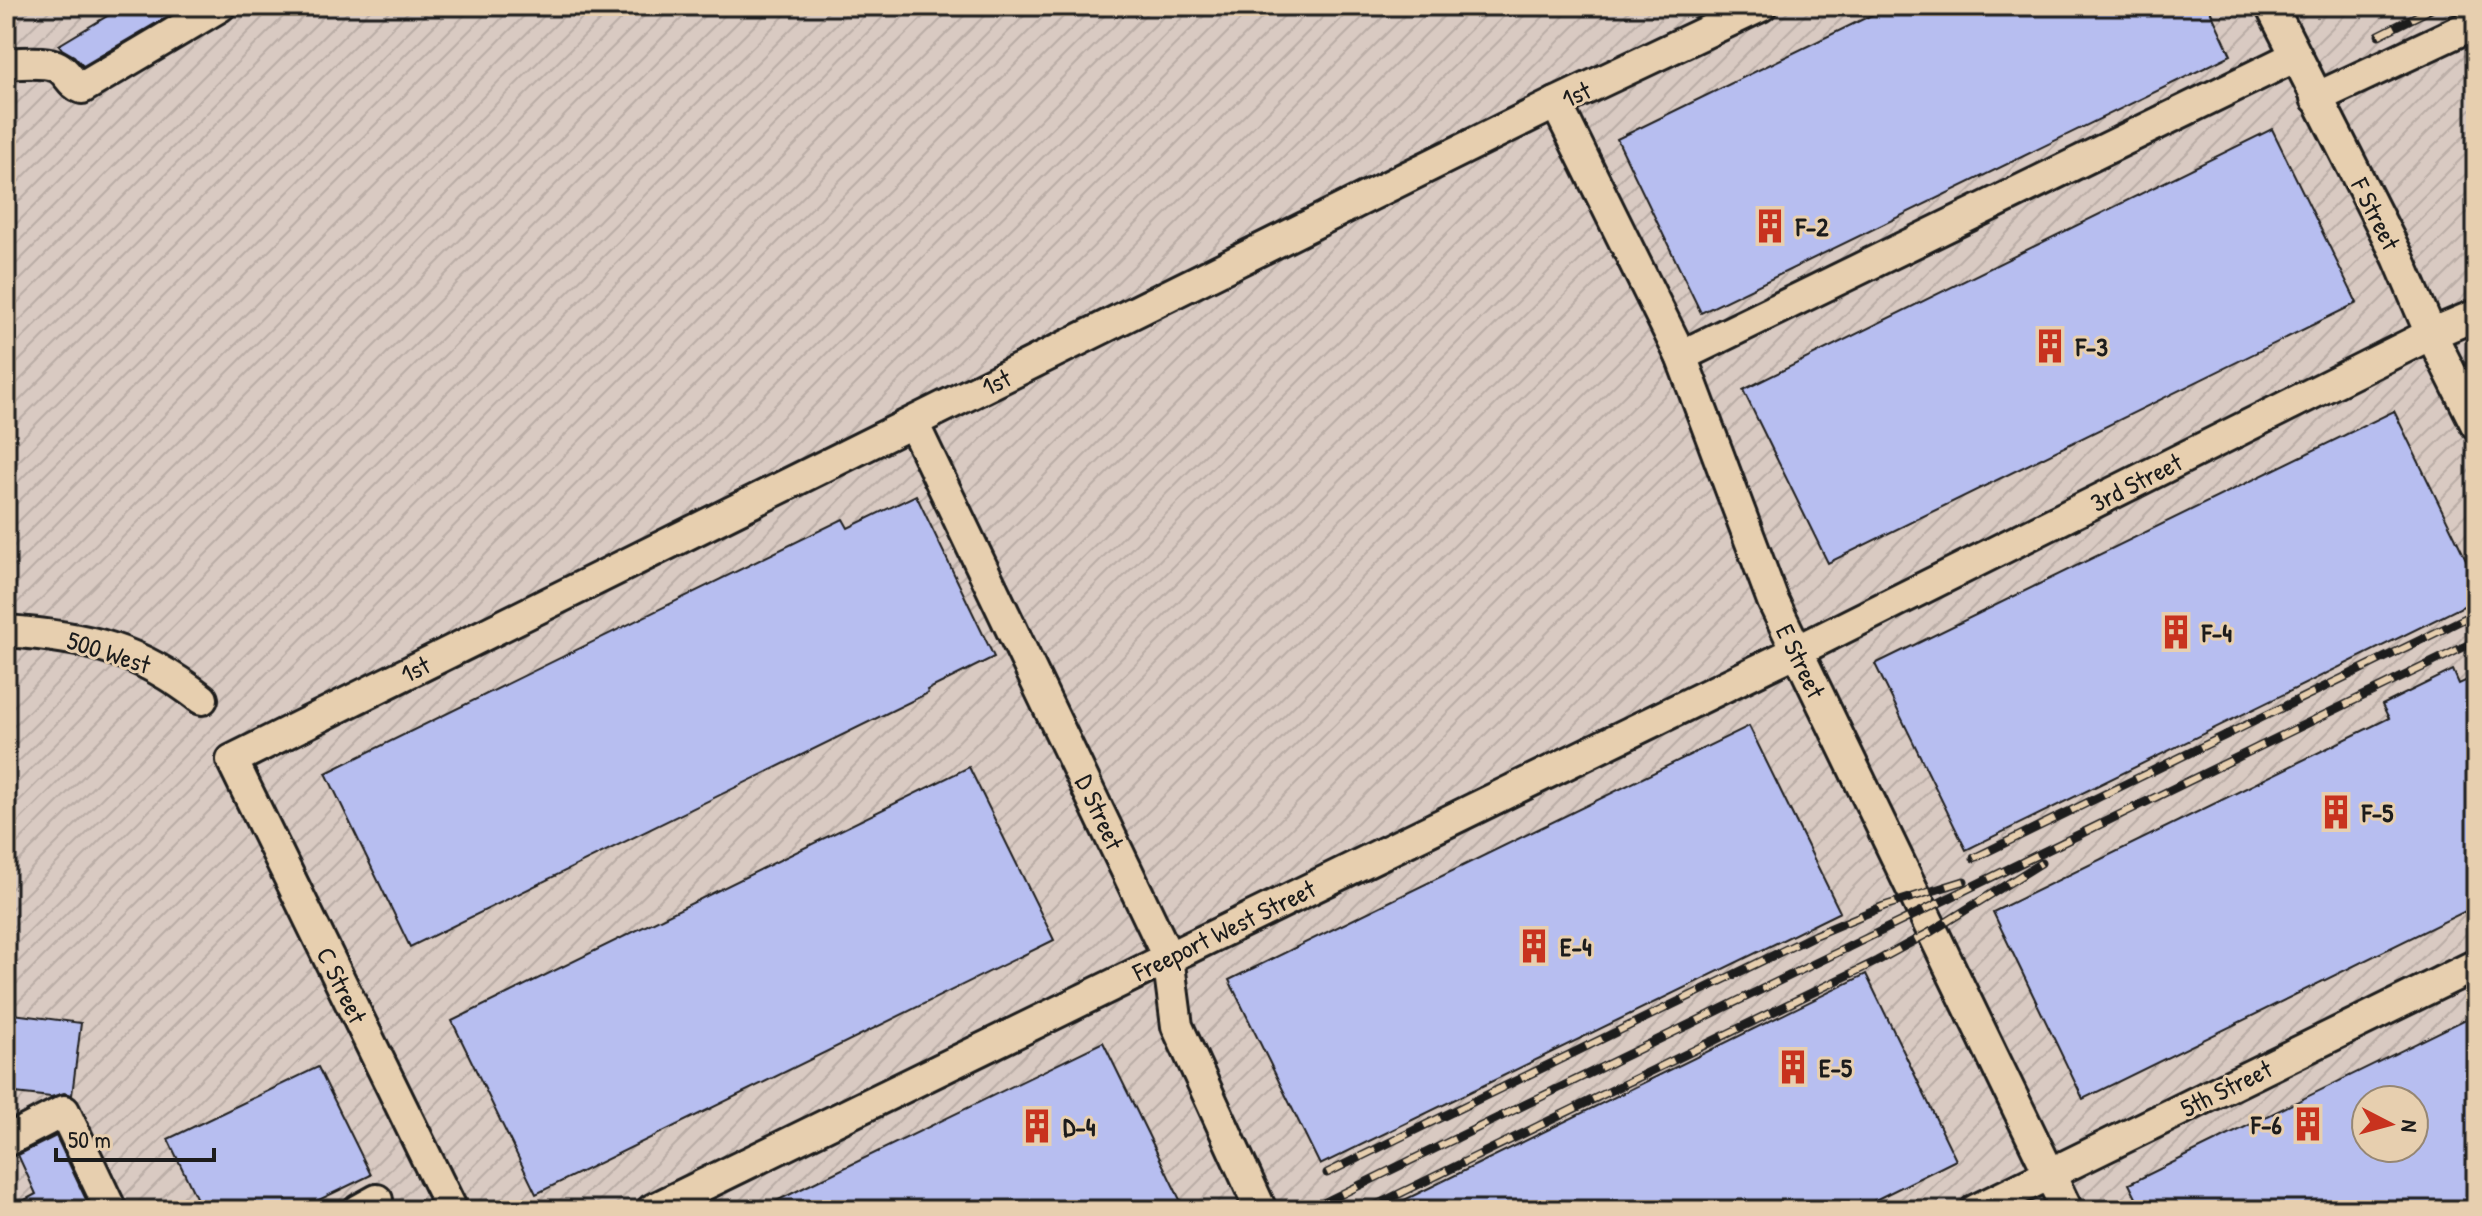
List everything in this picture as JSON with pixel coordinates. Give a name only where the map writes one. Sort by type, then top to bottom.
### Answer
[{"type":"street","points":[[6,63],[57,66],[73,85],[82,88],[220,6]]},
{"type":"street","name":"1st","points":[[232,760],[1556,103],[1761,6]]},
{"type":"street","name":"F Street","points":[[2271,6],[2398,257],[2431,334],[2476,424]]},
{"type":"street","points":[[2316,98],[2476,23]]},
{"type":"street","points":[[1681,356],[2296,56]]},
{"type":"street","name":"E Street","points":[[1556,103],[1681,356],[1773,601],[2067,1210]]},
{"type":"street","name":"3rd Street","points":[[1797,651],[2431,334],[2476,315]]},
{"type":"street","name":"D Street","points":[[913,423],[1168,957],[1177,1026],[1261,1210]]},
{"type":"street","name":"500 West","points":[[6,631],[55,634],[128,652],[170,674],[202,699]]},
{"type":"street","name":"Freeport West Street","points":[[652,1210],[1797,651]]},
{"type":"street","name":"C Street","points":[[232,760],[452,1210]]},
{"type":"street","name":"5th Street","points":[[1976,1210],[2476,965]]},
{"type":"street","points":[[6,1141],[64,1111],[111,1210]]},
{"type":"shaded area","points":[[6,6],[2476,6],[2476,1210],[6,1210]]},
{"type":"building","points":[[124,6],[185,6],[83,66],[59,45]]},
{"type":"building","name":"F-2","points":[[1890,6],[2208,6],[2231,55],[1701,313],[1617,139]]},
{"type":"building","name":"F-3","points":[[2272,129],[2357,303],[1828,563],[1743,390]]},
{"type":"building","name":"F-4","points":[[2394,411],[2476,580],[2476,600],[1966,850],[1875,664]]},
{"type":"building","points":[[916,495],[994,657],[927,690],[928,693],[410,947],[326,773],[843,519],[848,528]]},
{"type":"building","name":"F-5","points":[[2453,670],[2459,684],[2476,676],[2476,906],[2083,1099],[1993,912],[2389,718],[2382,705]]},
{"type":"building","name":"E-4","points":[[1749,726],[1840,912],[1320,1165],[1229,980]]},
{"type":"building","points":[[969,767],[1054,940],[536,1194],[452,1021]]},
{"type":"building","name":"E-5","points":[[1866,974],[1956,1160],[1855,1210],[1384,1210]]},
{"type":"building","points":[[6,1013],[81,1023],[72,1095],[64,1093],[51,1097],[6,1092]]},
{"type":"building","name":"F-6","points":[[2476,1014],[2476,1210],[2142,1210],[2129,1184]]},
{"type":"building","name":"D-4","points":[[1103,1042],[1185,1210],[758,1210]]},
{"type":"building","points":[[318,1067],[371,1175],[298,1210],[202,1210],[168,1139]]},
{"type":"building","points":[[56,1136],[91,1210],[6,1210],[36,1194],[18,1155]]},
{"type":"railway","points":[[2379,35],[2437,6]]},
{"type":"railway","points":[[1974,858],[2476,613]]},
{"type":"railway","points":[[1309,1210],[2476,641]]},
{"type":"railway","points":[[1366,1210],[1877,961],[1932,931],[2041,863]]},
{"type":"railway","points":[[1327,1173],[1815,935],[1884,906],[1964,881]]},
{"type":"place","name":"F-2","points":[[1770,226]]},
{"type":"place","name":"F-3","points":[[2050,346]]},
{"type":"place","name":"F-4","points":[[2176,632]]},
{"type":"place","name":"F-5","points":[[2336,812]]},
{"type":"place","name":"E-4","points":[[1534,946]]},
{"type":"place","name":"E-5","points":[[1793,1067]]},
{"type":"place","name":"F-6","points":[[2308,1124]]},
{"type":"place","name":"D-4","points":[[1037,1126]]}]
